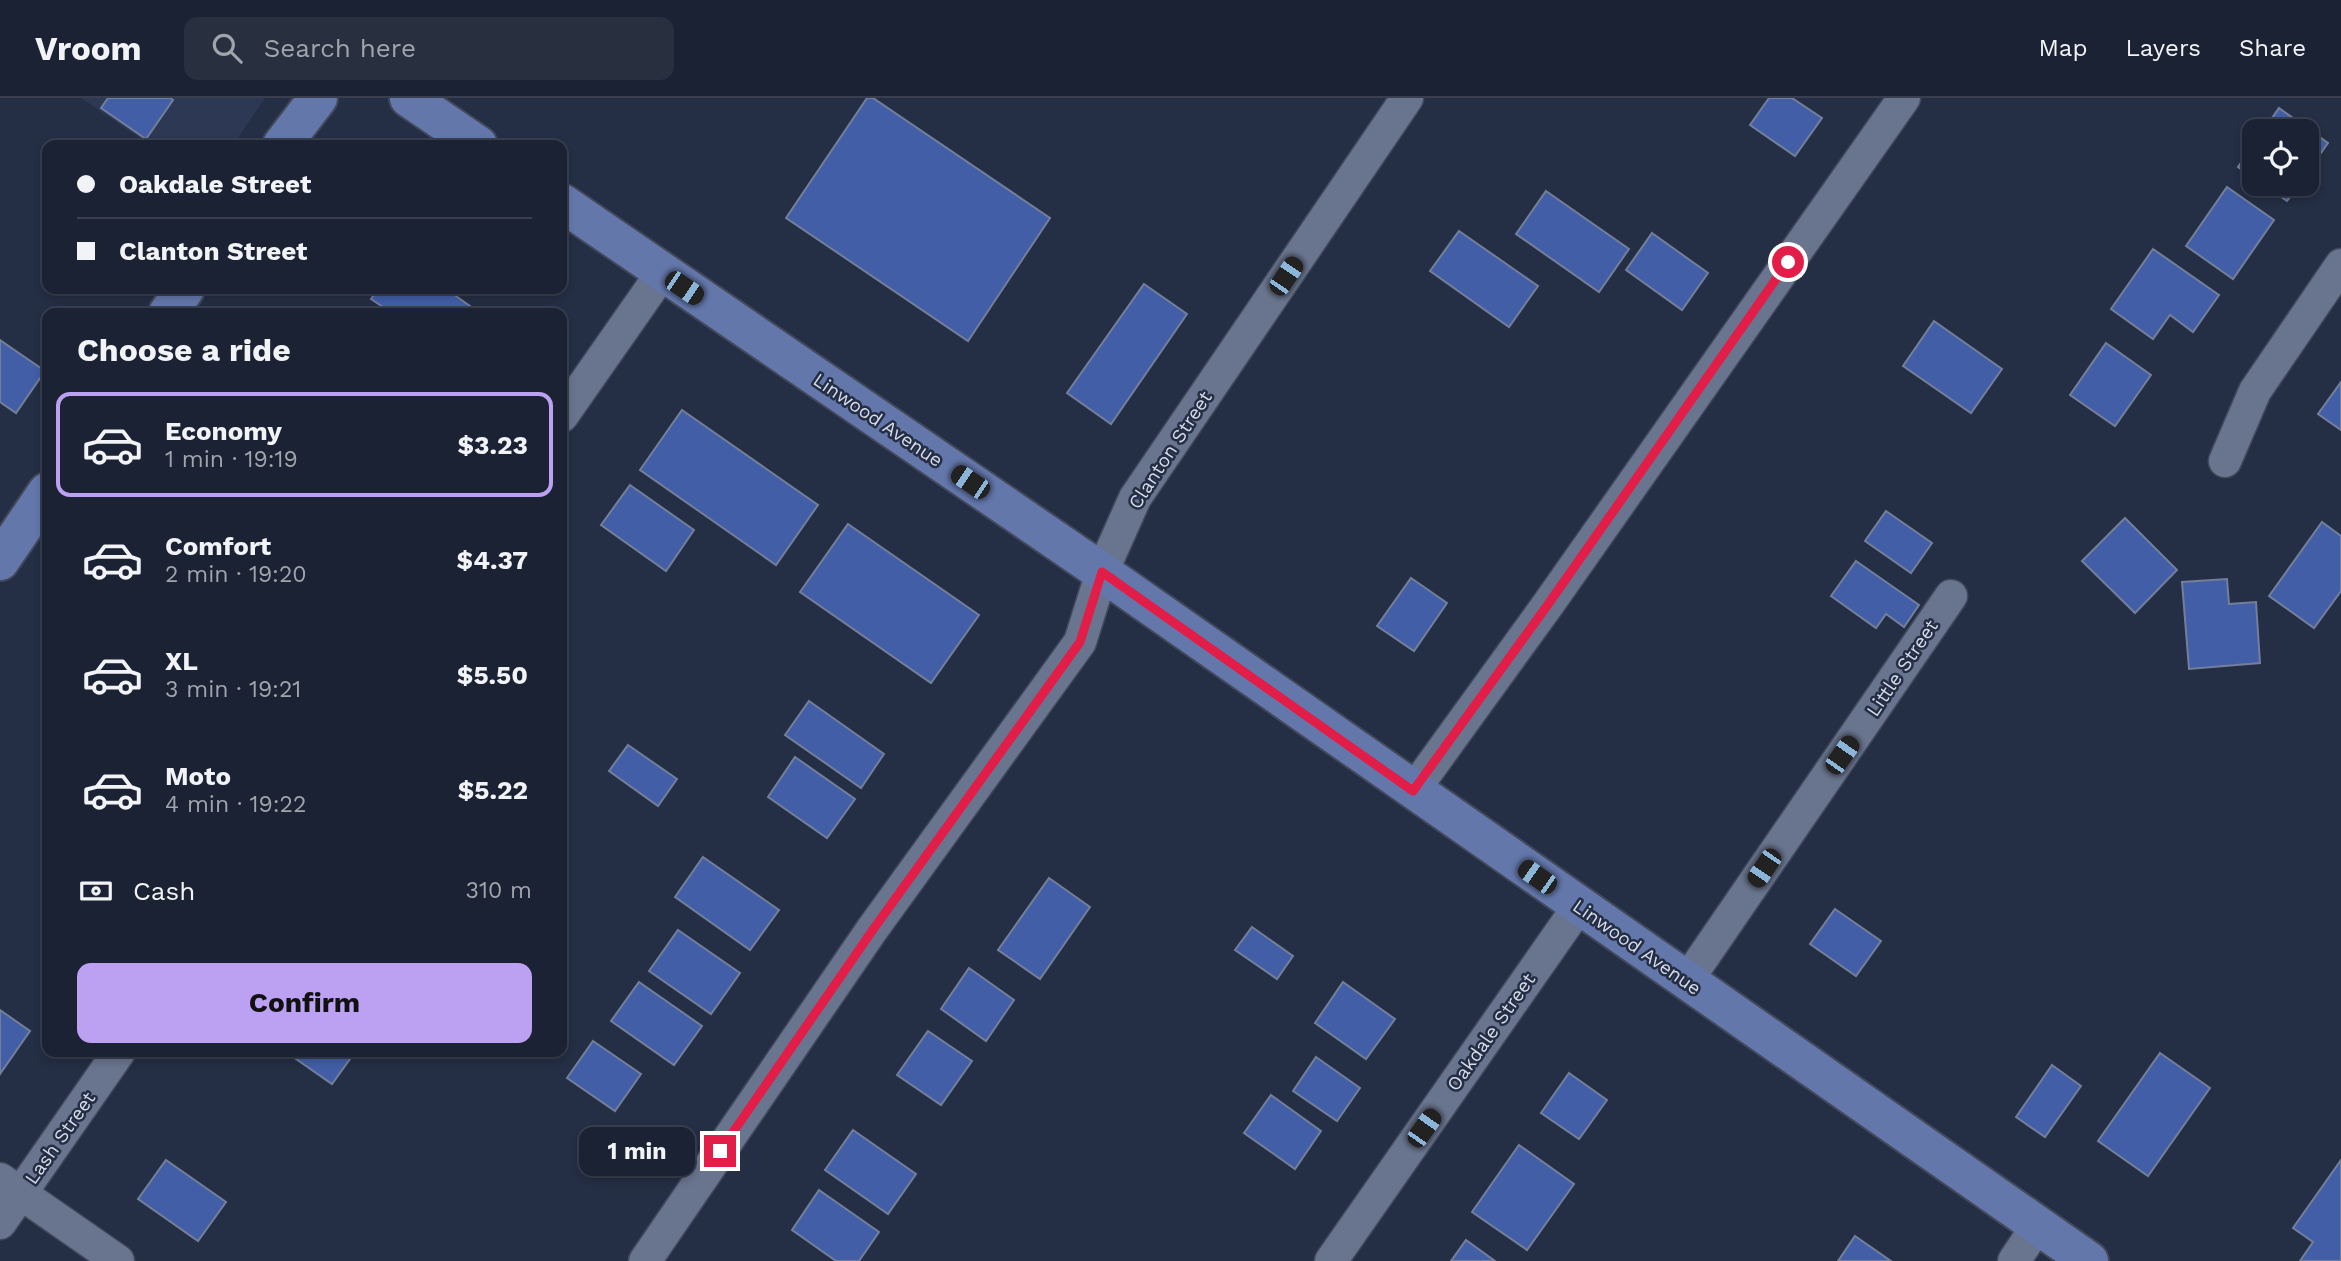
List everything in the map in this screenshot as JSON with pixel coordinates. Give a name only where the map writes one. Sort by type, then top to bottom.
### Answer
[{"type":"main road","points":[[286,140],[318,98]]},
{"type":"main road","points":[[410,98],[471,140]]},
{"type":"main road","name":"Linwood Avenue","points":[[567,206],[1102,572],[2089,1261]]},
{"type":"main road","points":[[0,561],[42,499]]},
{"type":"street","name":"Clanton Street","points":[[645,1261],[872,931],[1080,642],[1102,572],[1135,498],[1407,98]]},
{"type":"street","points":[[1413,791],[1557,592],[1904,98]]},
{"type":"street","points":[[2225,461],[2255,391],[2341,265]]},
{"type":"street","points":[[567,409],[662,273]]},
{"type":"street","name":"Little Street","points":[[1686,982],[1951,596]]},
{"type":"street","name":"Oakdale Street","points":[[1331,1261],[1579,906]]},
{"type":"street","name":"Lash Street","points":[[0,1223],[10,1186],[115,1057]]},
{"type":"street","points":[[10,1186],[118,1261]]},
{"type":"street","points":[[2014,1261],[2038,1225]]},
{"type":"shaded area","points":[[81,98],[265,98],[236,140],[143,140]]},
{"type":"building","points":[[108,98],[173,100],[146,139],[101,108]]},
{"type":"building","points":[[867,98],[873,98],[1050,218],[968,341],[786,218]]},
{"type":"building","points":[[1769,98],[1792,98],[1822,118],[1795,156],[1750,125]]},
{"type":"building","points":[[2279,108],[2294,119],[2271,119]]},
{"type":"building","points":[[2319,137],[2328,143],[2319,156]]},
{"type":"building","points":[[2227,187],[2274,220],[2233,279],[2186,246]]},
{"type":"building","points":[[1546,191],[1629,249],[1599,292],[1516,234]]},
{"type":"building","points":[[1459,231],[1538,286],[1509,327],[1430,271]]},
{"type":"building","points":[[1652,233],[1708,273],[1682,310],[1626,270]]},
{"type":"building","points":[[2153,249],[2219,295],[2193,332],[2170,315],[2153,339],[2111,309]]},
{"type":"building","points":[[1144,284],[1187,314],[1111,424],[1067,393]]},
{"type":"building","points":[[374,294],[453,294],[473,308],[384,308],[371,299]]},
{"type":"building","points":[[1934,321],[2002,369],[1971,413],[1903,366]]},
{"type":"building","points":[[0,340],[42,369],[42,375],[16,413],[0,402]]},
{"type":"building","points":[[2106,343],[2151,375],[2115,426],[2070,395]]},
{"type":"building","points":[[2341,382],[2341,430],[2318,414]]},
{"type":"building","points":[[682,410],[818,505],[776,565],[640,470]]},
{"type":"building","points":[[630,485],[694,530],[666,571],[601,525]]},
{"type":"building","points":[[1886,511],[1932,543],[1911,573],[1865,541]]},
{"type":"building","points":[[2125,518],[2177,570],[2135,613],[2082,561]]},
{"type":"building","points":[[2322,522],[2341,536],[2341,591],[2314,628],[2269,596]]},
{"type":"building","points":[[848,524],[979,615],[931,683],[800,592]]},
{"type":"building","points":[[1856,561],[1919,605],[1904,627],[1886,614],[1876,628],[1831,596]]},
{"type":"building","points":[[1411,578],[1447,603],[1414,651],[1377,626]]},
{"type":"building","points":[[2227,579],[2229,604],[2256,602],[2260,663],[2189,669],[2182,582]]},
{"type":"building","points":[[809,701],[884,754],[861,788],[785,735]]},
{"type":"building","points":[[628,745],[677,779],[658,806],[609,771]]},
{"type":"building","points":[[795,757],[855,799],[827,838],[768,797]]},
{"type":"building","points":[[703,857],[779,910],[750,950],[675,897]]},
{"type":"building","points":[[1049,878],[1090,907],[1040,979],[998,950]]},
{"type":"building","points":[[1835,909],[1881,941],[1856,976],[1810,944]]},
{"type":"building","points":[[1252,927],[1293,956],[1277,979],[1235,950]]},
{"type":"building","points":[[678,930],[740,973],[711,1014],[649,971]]},
{"type":"building","points":[[969,968],[1014,1000],[986,1041],[941,1009]]},
{"type":"building","points":[[639,982],[702,1026],[674,1065],[611,1021]]},
{"type":"building","points":[[1343,982],[1395,1019],[1366,1059],[1315,1023]]},
{"type":"building","points":[[0,1010],[30,1031],[0,1074]]},
{"type":"building","points":[[928,1031],[972,1061],[941,1105],[897,1075]]},
{"type":"building","points":[[593,1041],[641,1074],[615,1111],[567,1078]]},
{"type":"building","points":[[2160,1053],[2210,1088],[2148,1176],[2098,1141]]},
{"type":"building","points":[[293,1057],[351,1057],[332,1084]]},
{"type":"building","points":[[1316,1057],[1360,1088],[1337,1121],[1293,1091]]},
{"type":"building","points":[[2052,1065],[2081,1086],[2045,1137],[2016,1117]]},
{"type":"building","points":[[1569,1073],[1607,1100],[1579,1139],[1541,1113]]},
{"type":"building","points":[[1271,1095],[1321,1131],[1295,1169],[1244,1133]]},
{"type":"building","points":[[853,1130],[916,1174],[888,1214],[825,1170]]},
{"type":"building","points":[[1519,1145],[1574,1184],[1527,1250],[1472,1212]]},
{"type":"building","points":[[166,1160],[226,1202],[198,1241],[138,1199]]},
{"type":"building","points":[[2341,1160],[2341,1261],[2300,1261],[2313,1242],[2293,1228]]},
{"type":"building","points":[[819,1190],[879,1232],[859,1261],[836,1261],[792,1230]]},
{"type":"building","points":[[1855,1236],[1891,1261],[1838,1261]]},
{"type":"building","points":[[1466,1240],[1495,1261],[1451,1261]]},
{"type":"route","points":[[720,1151],[872,931],[1080,642],[1102,572],[1413,791],[1549,603],[1788,262]]}]
